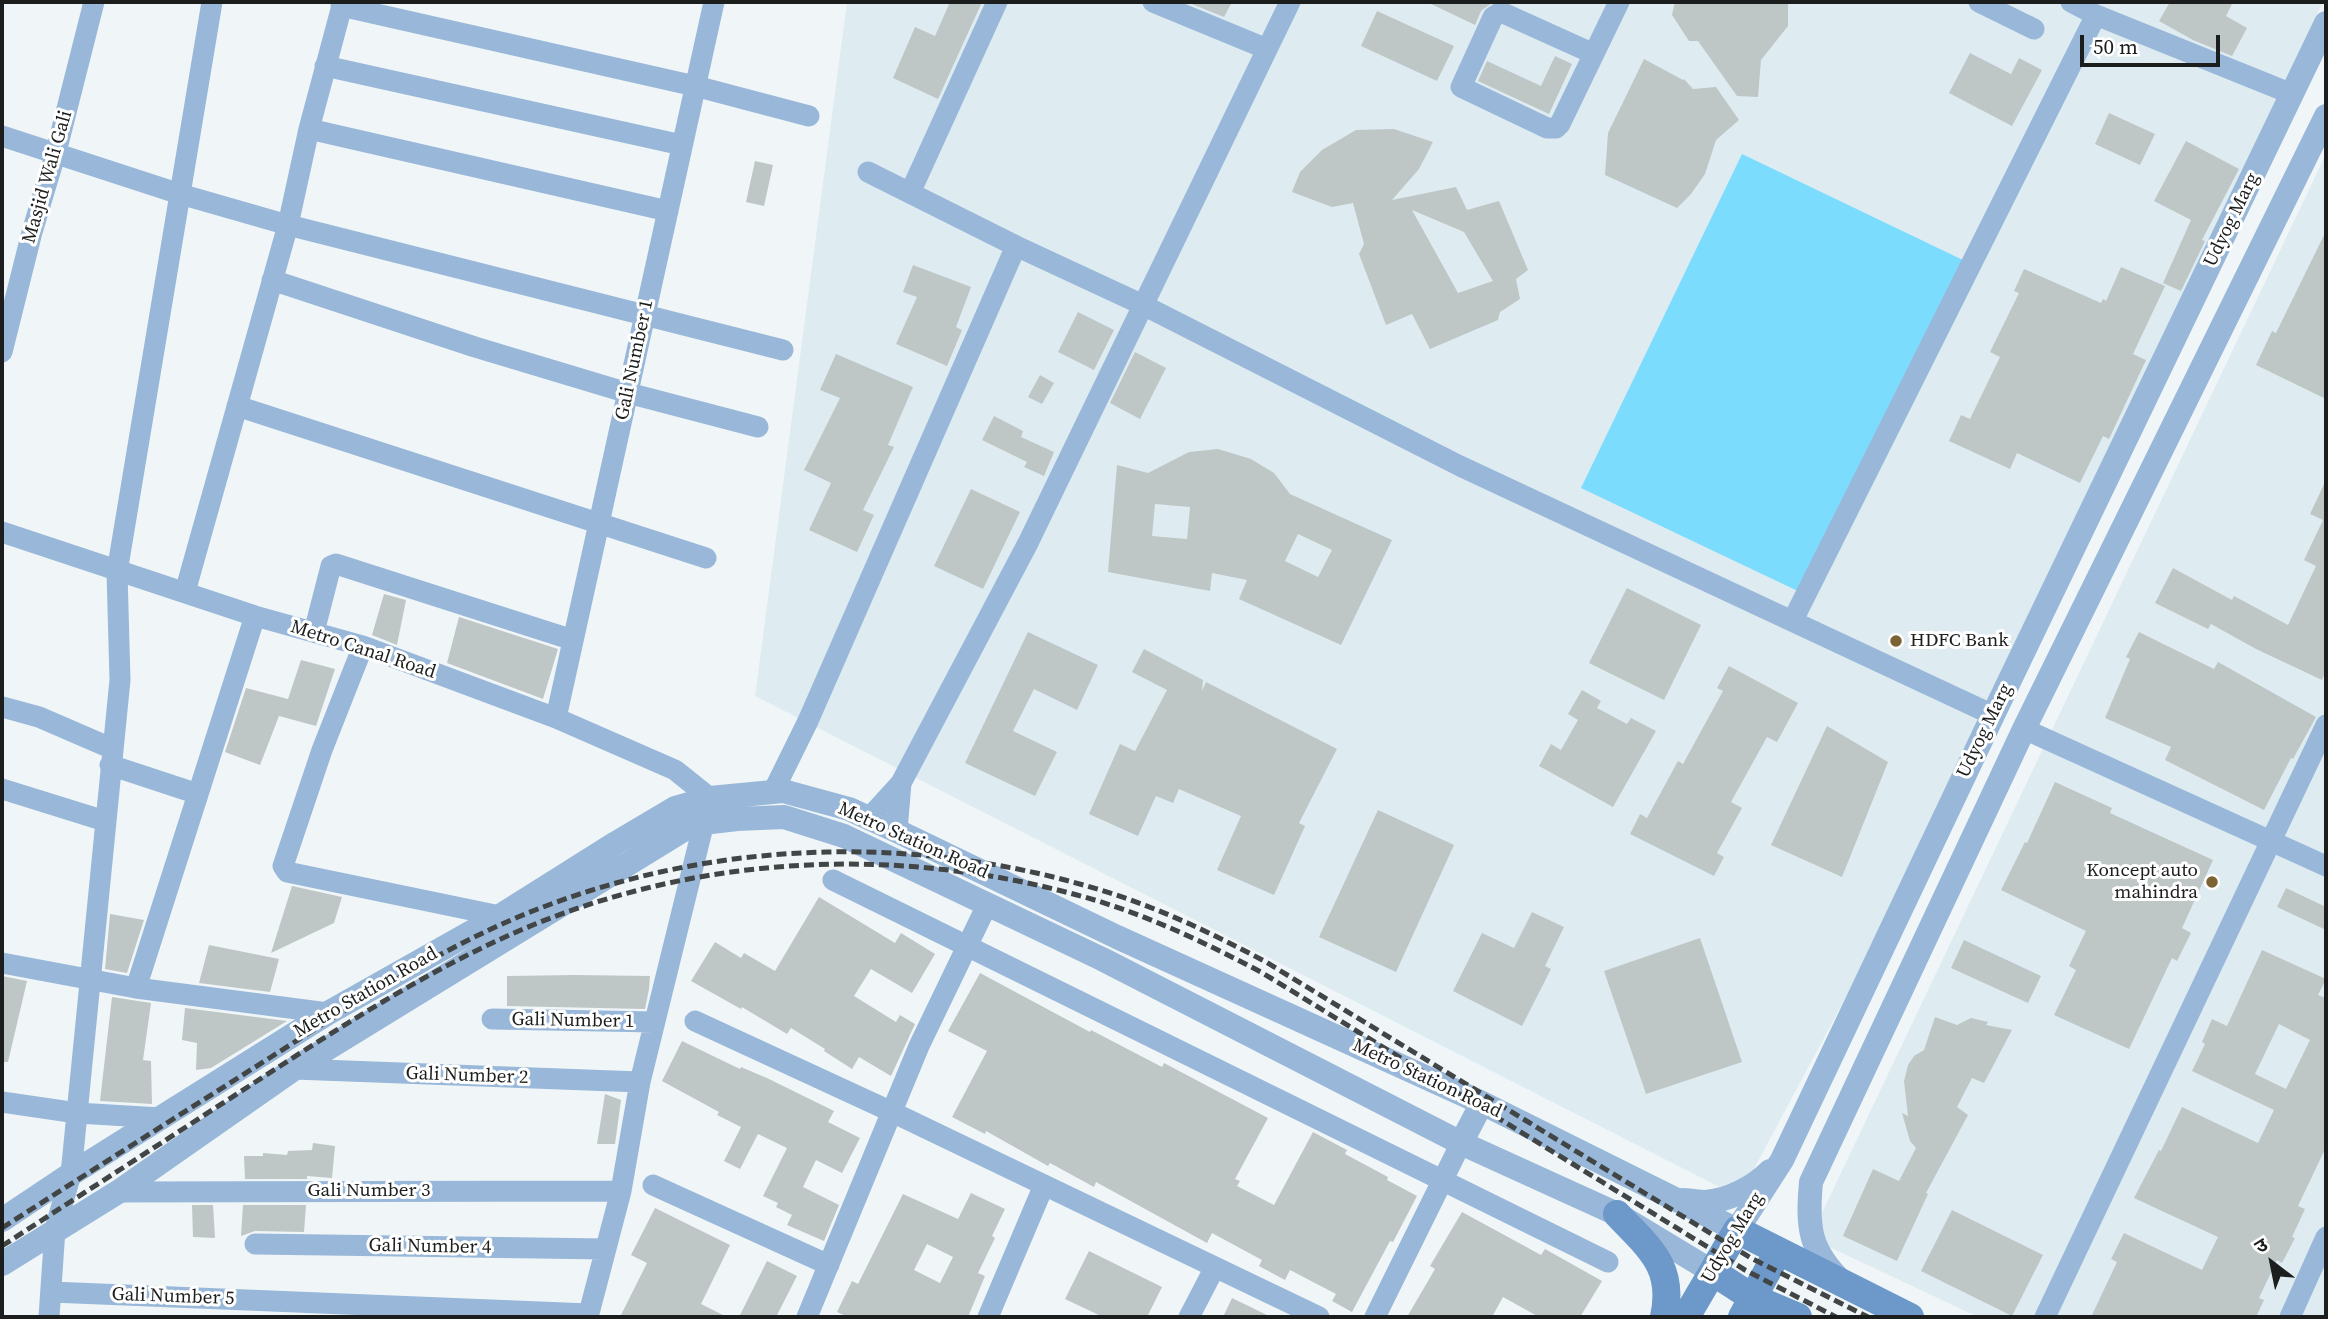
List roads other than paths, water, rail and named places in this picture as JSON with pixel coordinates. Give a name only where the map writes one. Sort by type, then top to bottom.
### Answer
[{"type":"main road","points":[[1617,1214],[1656,1255],[1663,1267],[1668,1295],[1664,1317]]},
{"type":"main road","points":[[1737,1230],[1910,1317]]},
{"type":"main road","name":"Udyog Marg","points":[[1686,1317],[1737,1230]]},
{"type":"main road","points":[[1748,1308],[1778,1252]]},
{"type":"main road","points":[[1713,1272],[1748,1308],[1798,1317]]},
{"type":"street","name":"Masjid Wali Gali","points":[[2,352],[94,2]]},
{"type":"street","points":[[49,1317],[55,1229],[71,1174],[120,680],[117,572],[212,2]]},
{"type":"street","name":"Gali Number 1","points":[[556,719],[714,2]]},
{"type":"street","points":[[910,193],[997,2]]},
{"type":"street","points":[[1153,2],[1267,49]]},
{"type":"street","points":[[869,818],[901,783],[1028,543],[1290,2]]},
{"type":"street","points":[[1594,54],[1501,12],[1493,17],[1461,87],[1552,130],[1560,124],[1594,54],[1619,2]]},
{"type":"street","points":[[1979,2],[2034,29]]},
{"type":"street","points":[[2071,2],[2096,15],[2292,94]]},
{"type":"street","points":[[185,592],[288,225],[309,129],[342,4],[695,86],[809,116]]},
{"type":"street","points":[[1793,620],[2096,15]]},
{"type":"street","name":"Udyog Marg","points":[[1737,1230],[1782,1160],[2326,23]]},
{"type":"street","points":[[325,66],[682,145]]},
{"type":"street","name":"Udyog Marg","points":[[1846,1285],[1826,1266],[1813,1239],[1808,1214],[1811,1182],[2024,729],[2325,121]]},
{"type":"street","points":[[309,129],[668,211]]},
{"type":"street","points":[[2,136],[180,194],[288,225],[783,349]]},
{"type":"street","points":[[868,172],[1016,246],[1143,305],[1460,466],[1993,715]]},
{"type":"street","points":[[773,792],[813,708],[1016,246]]},
{"type":"street","points":[[272,281],[475,347],[628,393],[758,428]]},
{"type":"street","points":[[237,406],[706,558]]},
{"type":"street","name":"Metro Canal Road","points":[[2,532],[256,616],[363,646],[556,719],[675,770],[710,798]]},
{"type":"street","points":[[314,632],[331,566],[336,564],[573,640]]},
{"type":"street","points":[[136,988],[256,616]]},
{"type":"street","points":[[363,646],[317,762],[282,862],[284,869],[500,916]]},
{"type":"street","points":[[2,707],[39,717],[112,757],[198,794]]},
{"type":"street","points":[[2045,1317],[2326,725]]},
{"type":"street","points":[[2024,729],[2326,866]]},
{"type":"street","points":[[897,831],[901,783]]},
{"type":"street","points":[[2,789],[105,821]]},
{"type":"street","name":"Metro Station Road","points":[[2,1220],[328,1013],[500,916],[675,808],[710,798],[783,791],[849,809],[869,818],[1117,937],[1482,1103],[1737,1230]]},
{"type":"street","points":[[588,1315],[621,1191],[640,1082],[710,798]]},
{"type":"street","name":"Metro Station Road","points":[[2,1264],[118,1192],[294,1069],[685,829],[737,818],[784,817],[844,836],[1101,960],[1461,1143],[1617,1214],[1713,1272]]},
{"type":"street","points":[[833,880],[1608,1262]]},
{"type":"street","points":[[807,1317],[919,1046],[987,905]]},
{"type":"street","points":[[2,963],[136,988],[328,1013]]},
{"type":"street","name":"Gali Number 1","points":[[492,1019],[654,1022]]},
{"type":"street","points":[[695,1021],[892,1112],[1319,1317]]},
{"type":"street","name":"Gali Number 2","points":[[294,1069],[640,1082]]},
{"type":"street","points":[[2,1102],[77,1113],[161,1118]]},
{"type":"street","points":[[1375,1317],[1482,1103]]},
{"type":"street","points":[[1671,1199],[1705,1202],[1733,1195],[1760,1180],[1782,1160]]},
{"type":"street","points":[[653,1185],[829,1265]]},
{"type":"street","points":[[988,1317],[1044,1185]]},
{"type":"street","name":"Gali Number 3","points":[[118,1192],[621,1191]]},
{"type":"street","points":[[2290,1317],[2326,1237]]},
{"type":"street","name":"Gali Number 4","points":[[255,1244],[606,1250]]},
{"type":"street","points":[[1189,1317],[1215,1267]]},
{"type":"street","name":"Gali Number 5","points":[[51,1292],[588,1315]]},
{"type":"railway","points":[[2,1228],[361,1000],[454,947],[518,917],[592,890],[667,870],[744,858],[821,852],[899,853],[976,862],[1053,877],[1128,899],[1215,936],[1266,962],[1751,1258],[1868,1317]]},
{"type":"railway","points":[[2,1246],[353,1020],[452,963],[521,930],[588,905],[656,886],[726,873],[796,866],[867,864],[938,869],[1008,879],[1101,902],[1194,938],[1261,972],[1745,1270],[1836,1317]]},
{"type":"place","name":"HDFC Bank","points":[[1896,641]]},
{"type":"place","name":"Koncept auto mahindra","points":[[2212,882]]}]
